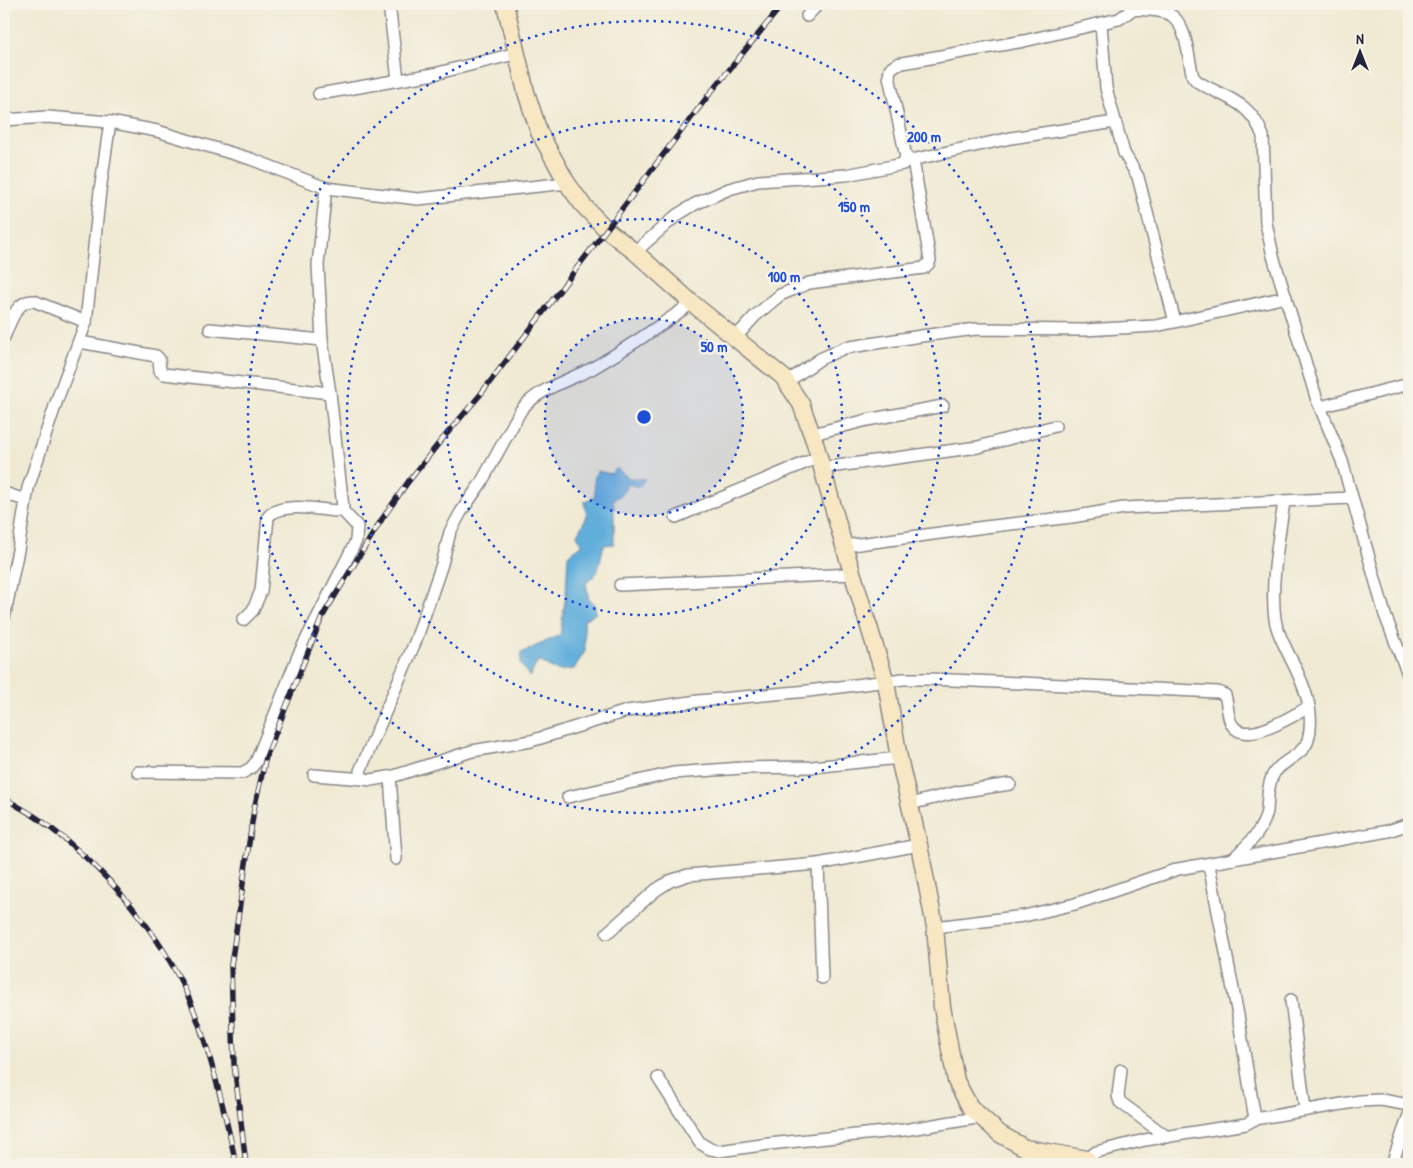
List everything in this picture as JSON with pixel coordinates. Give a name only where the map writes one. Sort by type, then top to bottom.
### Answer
[{"type":"street","points":[[389,4],[398,80]]},
{"type":"street","points":[[505,4],[526,92],[540,132],[567,183],[582,204],[607,230],[635,252],[692,303],[762,359],[787,382],[801,404],[813,434],[844,546],[886,682],[899,758],[935,927],[942,1007],[956,1081],[970,1107],[1000,1134],[1025,1148],[1088,1161],[1096,1152],[1166,1137],[1246,1124],[1256,1119],[1305,1110],[1360,1101],[1381,1100],[1409,1104]]},
{"type":"street","points":[[807,16],[818,4]]},
{"type":"street","points":[[735,338],[755,316],[780,295],[809,283],[924,268],[927,266],[930,260],[909,161],[906,157],[889,80],[889,72],[892,67],[897,64],[1024,41],[1101,23],[1124,17],[1130,6],[1170,14],[1177,20],[1183,31],[1193,77],[1198,82],[1247,109],[1258,122],[1262,136],[1266,223],[1273,256],[1320,407],[1342,461],[1385,615],[1409,677]]},
{"type":"street","points":[[1101,23],[1106,88],[1124,153],[1138,178],[1175,322]]},
{"type":"street","points":[[319,94],[434,74],[518,53]]},
{"type":"street","points":[[4,120],[47,117],[110,122],[157,131],[251,159],[326,188],[418,199],[567,183]]},
{"type":"street","points":[[4,618],[32,471],[86,322],[100,191],[110,122]]},
{"type":"street","points":[[635,252],[677,215],[695,204],[729,189],[758,181],[846,175],[901,165],[909,161],[1011,138],[1115,122]]},
{"type":"street","points":[[326,188],[318,265],[322,340],[343,504],[341,509]]},
{"type":"street","points":[[787,382],[820,359],[844,348],[921,336],[992,329],[1084,330],[1156,326],[1286,297]]},
{"type":"street","points":[[4,337],[17,310],[27,301],[34,301],[86,322]]},
{"type":"street","points":[[364,778],[360,775],[360,771],[416,640],[442,564],[450,532],[481,483],[521,410],[527,402],[543,391],[604,361],[692,303]]},
{"type":"street","points":[[210,328],[322,340]]},
{"type":"street","points":[[80,342],[156,356],[159,358],[160,372],[164,374],[330,393]]},
{"type":"street","points":[[1320,407],[1409,384]]},
{"type":"street","points":[[813,434],[867,420],[944,406]]},
{"type":"street","points":[[676,517],[821,462],[978,447],[1055,426]]},
{"type":"street","points":[[4,494],[25,500]]},
{"type":"street","points":[[844,546],[985,527],[1072,518],[1124,508],[1352,498]]},
{"type":"street","points":[[1233,860],[1263,824],[1269,784],[1274,773],[1305,747],[1309,737],[1308,698],[1279,635],[1275,619],[1275,576],[1284,502]]},
{"type":"street","points":[[243,620],[253,610],[261,591],[268,517],[271,513],[275,510],[287,508],[341,509]]},
{"type":"street","points":[[138,772],[242,773],[251,768],[256,762],[298,656],[356,541],[356,526],[341,509]]},
{"type":"street","points":[[620,584],[853,574]]},
{"type":"street","points":[[314,776],[364,778],[367,780],[390,777],[472,751],[550,736],[627,711],[698,700],[808,691],[903,680],[930,679],[1218,692],[1226,695],[1232,725],[1240,732],[1246,733],[1274,726],[1309,707]]},
{"type":"street","points":[[568,797],[673,773],[742,768],[812,766],[899,758]]},
{"type":"street","points":[[390,777],[396,860]]},
{"type":"street","points":[[910,804],[958,792],[1010,784]]},
{"type":"street","points":[[935,927],[1024,916],[1064,907],[1178,869],[1209,865],[1388,831],[1409,824]]},
{"type":"street","points":[[607,933],[656,890],[670,881],[688,875],[818,864],[919,845]]},
{"type":"street","points":[[818,864],[822,978]]},
{"type":"street","points":[[1209,865],[1256,1119]]},
{"type":"street","points":[[1291,1000],[1305,1110]]},
{"type":"street","points":[[1121,1070],[1118,1096],[1120,1102],[1166,1137]]},
{"type":"street","points":[[658,1078],[700,1143],[719,1152],[769,1144],[904,1130],[982,1118]]},
{"type":"street","points":[[1392,1164],[1409,1115]]},
{"type":"water","points":[[616,468],[629,478],[645,479],[639,487],[628,484],[621,495],[613,500],[614,544],[604,545],[595,575],[586,583],[589,600],[594,603],[596,613],[584,620],[585,651],[574,669],[557,671],[538,660],[530,677],[521,665],[521,653],[560,635],[566,594],[568,555],[582,545],[577,535],[587,516],[584,502],[595,497],[594,480],[597,471],[611,474]]},
{"type":"railway","points":[[246,1164],[234,1064],[231,965],[254,809],[266,757],[322,617],[382,519],[408,482],[480,395],[711,92],[783,4]]},
{"type":"railway","points":[[4,798],[43,822],[88,859],[129,903],[164,951],[191,1003],[205,1042],[217,1083],[236,1164]]}]
